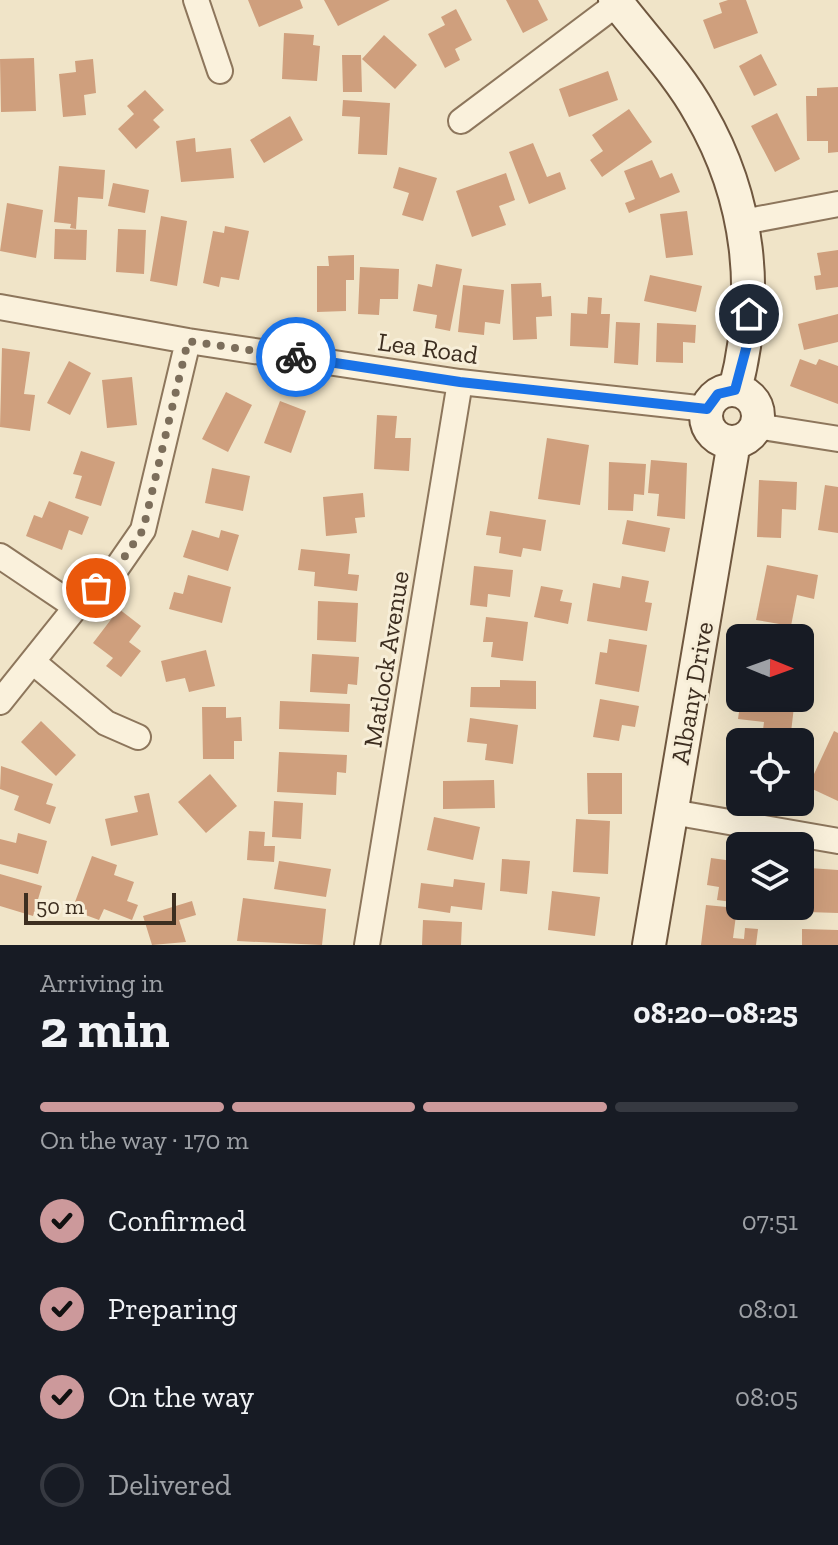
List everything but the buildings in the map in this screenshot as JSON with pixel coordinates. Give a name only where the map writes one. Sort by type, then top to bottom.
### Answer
[{"type":"street","points":[[196,0],[220,71]]},
{"type":"street","points":[[461,121],[617,2],[700,111],[726,166],[743,222],[749,298],[747,345],[735,390]]},
{"type":"street","points":[[743,222],[838,204]]},
{"type":"street","name":"Lea Road","points":[[0,307],[188,341],[460,382],[707,409]]},
{"type":"street","points":[[0,702],[76,607],[116,569],[143,530],[188,341]]},
{"type":"street","name":"Matlock Avenue","points":[[367,945],[460,382]]},
{"type":"street","points":[[745,434],[755,405],[751,398],[735,390],[718,394],[707,409],[711,431],[725,441],[745,434],[838,439]]},
{"type":"street","name":"Albany Drive","points":[[649,945],[745,434]]},
{"type":"street","points":[[0,556],[76,607]]},
{"type":"street","points":[[33,662],[106,723],[138,737]]},
{"type":"street","points":[[672,812],[838,841]]},
{"type":"way so far","points":[[96,588],[116,569],[143,530],[188,341],[296,357]]},
{"type":"route","points":[[296,357],[460,382],[707,409],[718,394],[735,390],[747,345],[749,314]]}]
